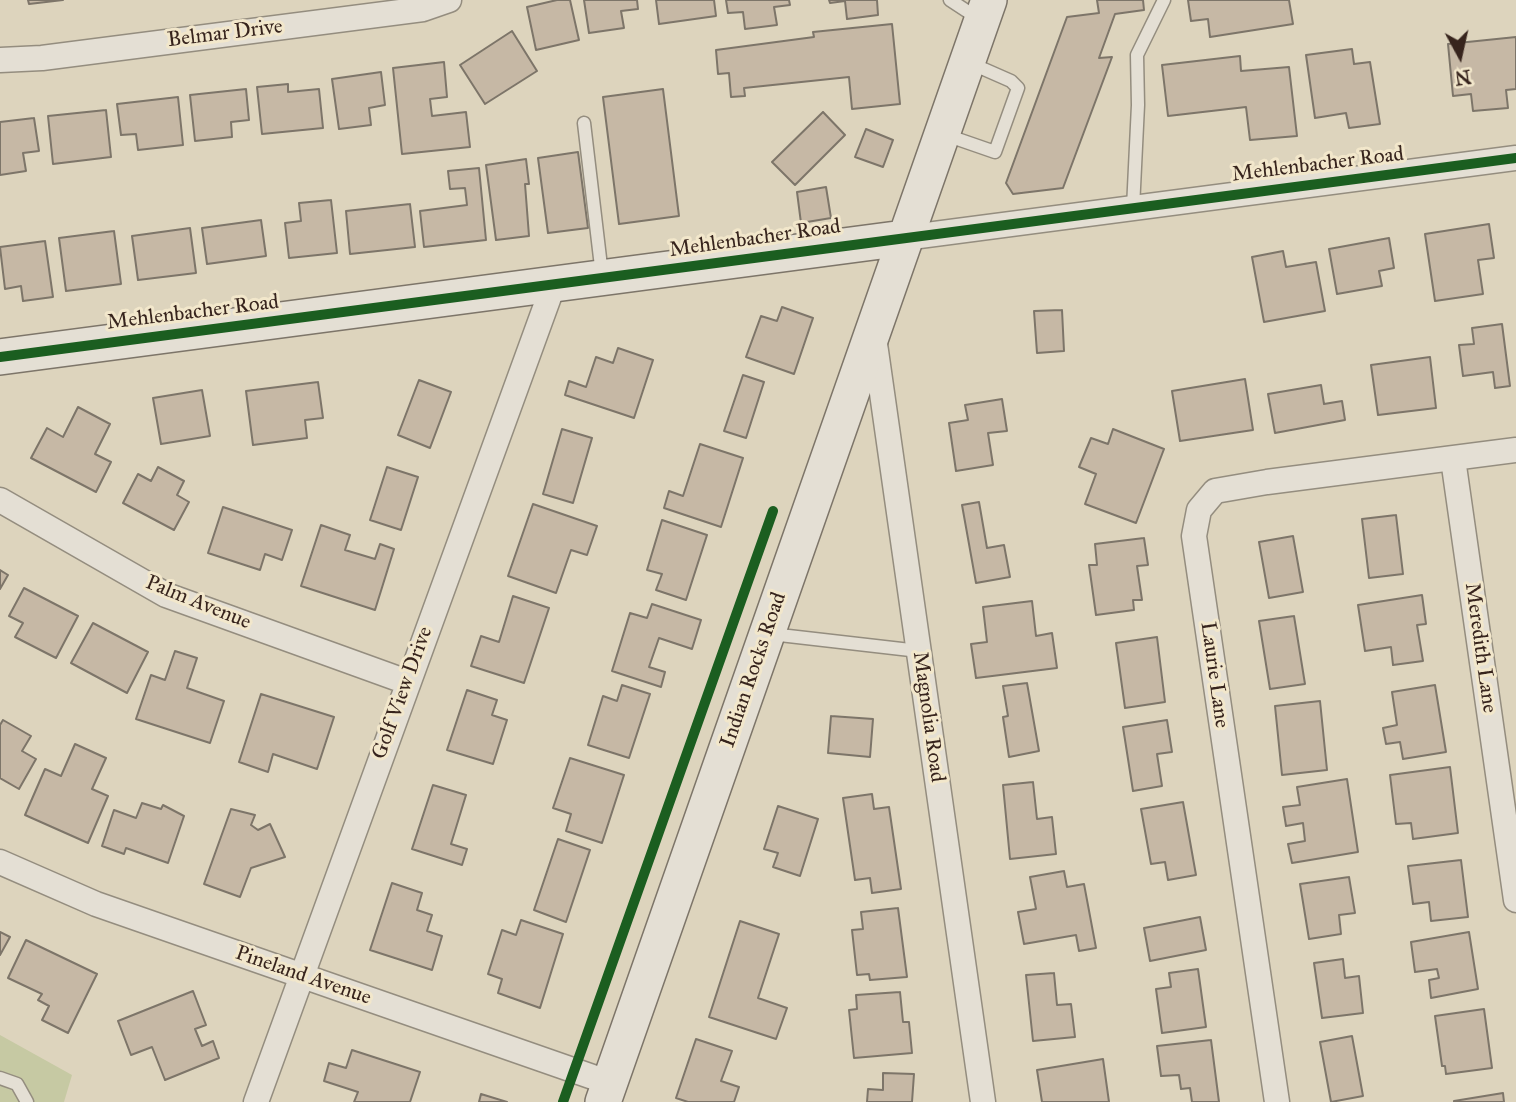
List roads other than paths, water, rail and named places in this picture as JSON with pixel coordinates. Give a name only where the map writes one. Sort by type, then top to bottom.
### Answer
[{"type":"street","name":"Belmar Drive","points":[[0,60],[42,58],[423,9],[449,0]]},
{"type":"street","name":"Indian Rocks Road","points":[[606,1092],[985,10]]},
{"type":"street","name":"Mehlenbacher Road","points":[[0,357],[1516,158]]},
{"type":"street","name":"Golf View Drive","points":[[256,1102],[553,286]]},
{"type":"street","name":"Magnolia Road","points":[[873,331],[983,1102]]},
{"type":"street","points":[[1453,459],[1516,450]]},
{"type":"street","name":"Meredith Lane","points":[[1453,459],[1516,900]]},
{"type":"street","name":"Laurie Lane","points":[[1277,1102],[1194,536],[1199,510],[1215,491],[1453,459]]},
{"type":"street","name":"Palm Avenue","points":[[0,500],[166,595],[407,682]]},
{"type":"street","name":"Pineland Avenue","points":[[0,862],[96,904],[301,975],[606,1092]]},
{"type":"lane","points":[[950,0],[985,10]]},
{"type":"lane","points":[[1133,208],[1138,105],[1137,54],[1164,0]]},
{"type":"lane","points":[[941,133],[995,152],[1000,140],[1018,88],[1011,81],[967,62]]},
{"type":"lane","points":[[584,123],[603,279]]},
{"type":"lane","points":[[767,634],[919,651]]},
{"type":"lane","points":[[0,1078],[17,1084],[27,1102]]}]
